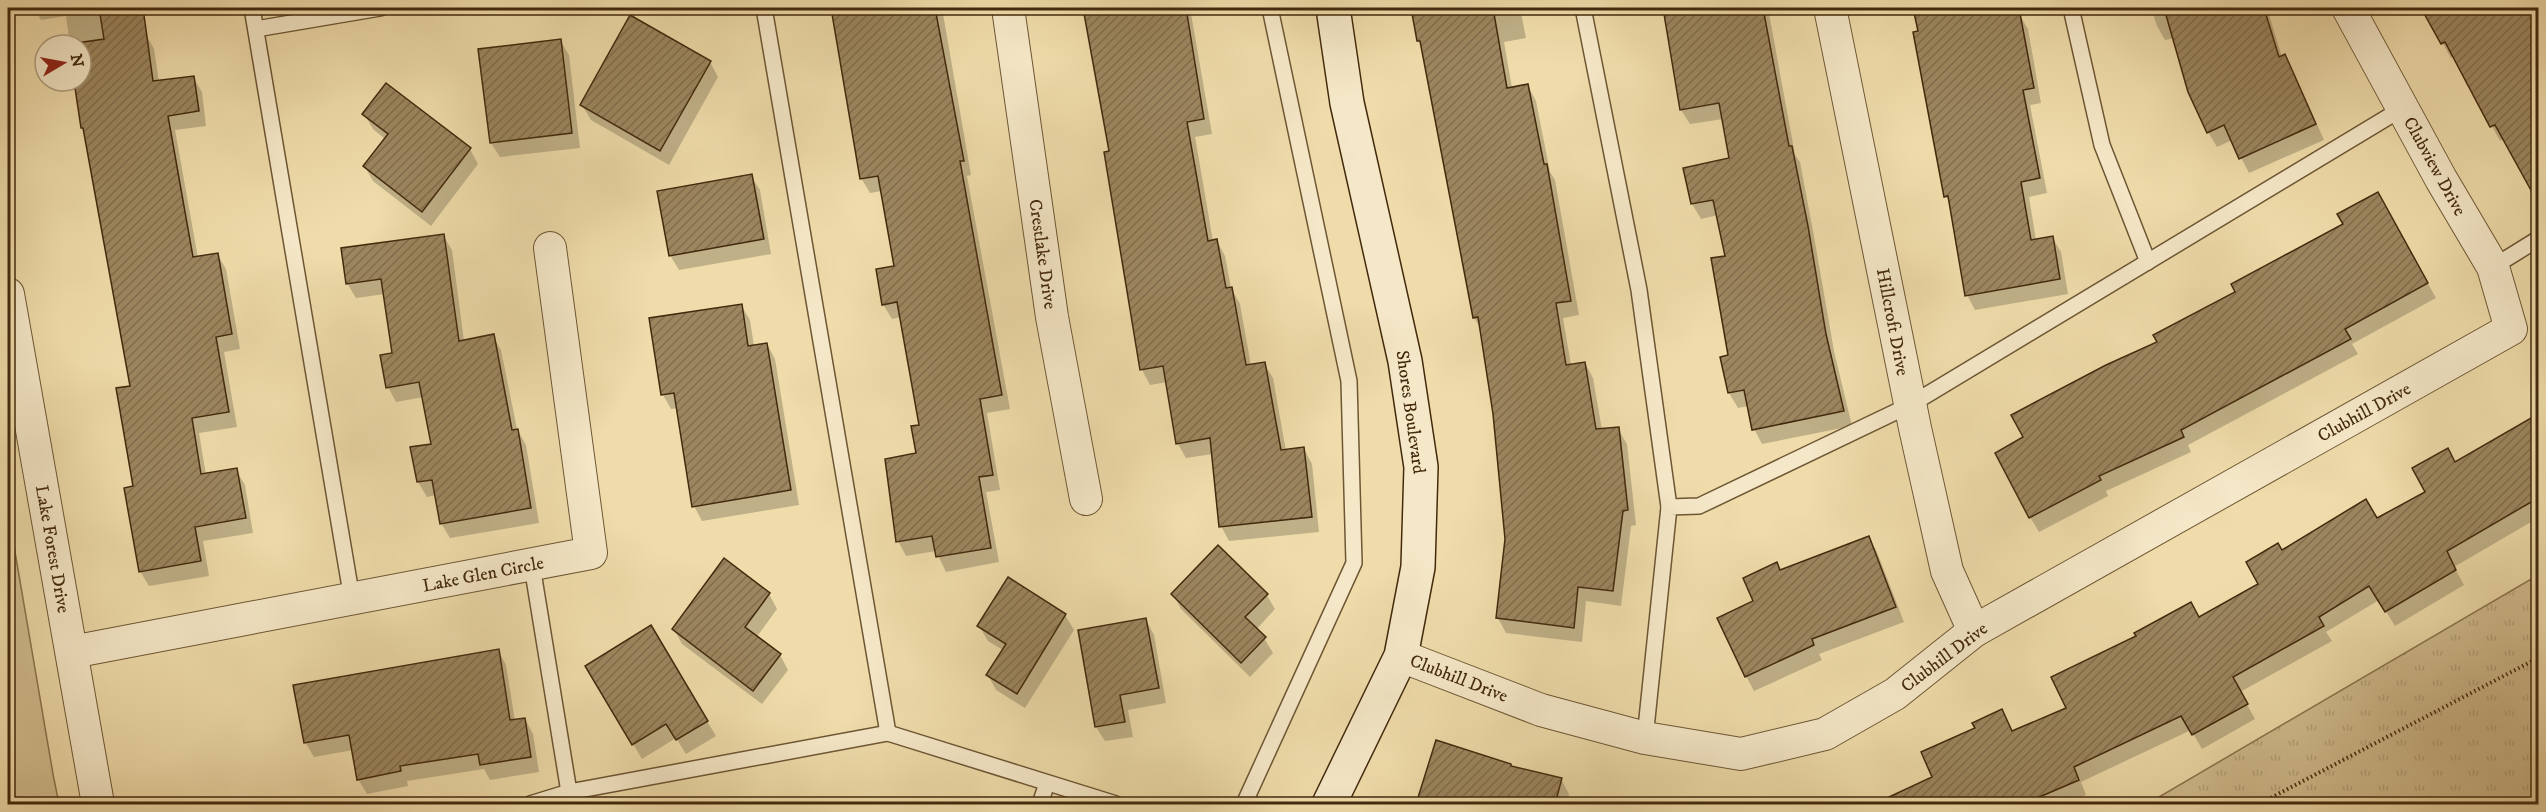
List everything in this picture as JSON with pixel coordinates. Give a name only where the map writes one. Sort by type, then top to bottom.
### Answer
[{"type":"street","name":"Crestlake Drive","points":[[1008,8],[1052,316],[1086,499]]},
{"type":"street","name":"Shores Boulevard","points":[[1329,804],[1401,656],[1418,567],[1421,467],[1405,361],[1347,103],[1333,8]]},
{"type":"street","name":"Hillcroft Drive","points":[[1830,8],[1910,405],[1947,571],[1974,631]]},
{"type":"street","name":"Clubview Drive","points":[[2348,8],[2493,267],[2511,329]]},
{"type":"street","name":"Lake Glen Circle","points":[[72,652],[591,553],[550,248]]},
{"type":"street","name":"Lake Forest Drive","points":[[8,294],[98,804]]},
{"type":"street","name":"Clubhill Drive","points":[[1401,656],[1541,710],[1645,738],[1741,754],[1826,734],[1895,694],[1974,631],[2511,329]]},
{"type":"lane","points":[[252,8],[352,599]]},
{"type":"lane","points":[[256,29],[380,8]]},
{"type":"lane","points":[[764,8],[888,733]]},
{"type":"lane","points":[[1244,804],[1354,563],[1349,381],[1270,8]]},
{"type":"lane","points":[[1583,8],[1639,290],[1669,507],[1645,738]]},
{"type":"lane","points":[[2071,8],[2102,145],[2148,262]]},
{"type":"lane","points":[[1669,507],[1700,506],[1910,405],[2403,108]]},
{"type":"lane","points":[[2493,267],[2538,239]]},
{"type":"lane","points":[[532,566],[569,792]]},
{"type":"lane","points":[[530,804],[569,792],[888,733],[1116,804]]},
{"type":"lane","points":[[1040,804],[1047,783]]},
{"type":"path","points":[[2259,804],[2538,658]]},
{"type":"green space","points":[[8,511],[53,774],[59,804],[8,804]]},
{"type":"green space","points":[[2538,575],[2538,804],[2147,804]]},
{"type":"building","points":[[99,8],[143,8],[153,81],[194,76],[199,111],[168,116],[193,257],[218,253],[232,334],[216,337],[229,412],[192,418],[201,474],[237,468],[246,518],[195,527],[201,561],[139,572],[124,488],[133,486],[116,388],[130,386],[76,93],[93,93],[93,41],[104,39]]},
{"type":"building","points":[[831,8],[935,8],[964,161],[960,161],[1002,395],[980,399],[993,475],[979,477],[991,548],[936,557],[932,536],[896,542],[885,459],[916,453],[911,426],[919,425],[897,302],[882,305],[876,269],[894,266],[878,176],[860,179]]},
{"type":"building","points":[[1083,8],[1186,8],[1204,119],[1187,122],[1208,241],[1217,239],[1226,288],[1232,287],[1246,365],[1265,362],[1281,450],[1304,447],[1312,517],[1219,527],[1210,438],[1176,444],[1163,366],[1140,370],[1104,152],[1109,151]]},
{"type":"building","points":[[1411,8],[1493,8],[1507,88],[1528,84],[1544,164],[1547,164],[1571,301],[1556,303],[1566,365],[1585,362],[1596,429],[1619,427],[1628,510],[1623,511],[1613,591],[1578,587],[1574,628],[1496,618],[1505,539],[1493,414],[1478,317],[1473,318],[1420,41],[1417,41]]},
{"type":"building","points":[[1663,8],[1763,8],[1789,146],[1792,146],[1808,226],[1826,334],[1844,411],[1752,430],[1744,390],[1728,393],[1720,357],[1728,355],[1711,258],[1725,256],[1713,200],[1691,204],[1683,168],[1729,158],[1719,103],[1680,110]]},
{"type":"building","points":[[1913,8],[2019,8],[2034,88],[2023,90],[2040,178],[2021,182],[2031,240],[2053,236],[2060,279],[1965,296],[1948,196],[1944,197],[1913,32],[1918,31]]},
{"type":"building","points":[[2164,8],[2264,8],[2279,57],[2285,54],[2316,124],[2239,159],[2224,125],[2207,133],[2188,92]]},
{"type":"building","points":[[2421,8],[2538,8],[2538,203],[2495,125],[2490,127],[2445,42],[2441,44]]},
{"type":"building","points":[[630,15],[711,61],[660,151],[580,105]]},
{"type":"building","points":[[561,39],[572,133],[490,143],[478,49]]},
{"type":"building","points":[[386,83],[471,148],[422,212],[363,166],[388,134],[362,114]]},
{"type":"building","points":[[752,174],[764,239],[669,256],[657,191]]},
{"type":"building","points":[[2378,192],[2428,283],[2345,329],[2351,339],[2181,430],[2184,437],[2099,476],[2101,480],[2029,518],[1995,453],[2023,437],[2011,415],[2106,365],[2157,342],[2153,335],[2235,292],[2231,284],[2343,224],[2337,214]]},
{"type":"building","points":[[444,234],[459,341],[494,334],[512,430],[518,429],[531,508],[440,524],[432,480],[417,482],[410,447],[431,444],[419,382],[386,388],[380,355],[392,353],[381,279],[346,284],[341,248]]},
{"type":"building","points":[[742,304],[748,346],[767,343],[791,490],[692,507],[674,393],[661,395],[649,318]]},
{"type":"building","points":[[2538,414],[2538,498],[2447,551],[2456,570],[2385,612],[2369,586],[2319,617],[2324,626],[2233,677],[2248,704],[2192,735],[2181,716],[2074,767],[2079,780],[2023,804],[1874,804],[1932,777],[1921,752],[1975,728],[1972,723],[2002,709],[2012,731],[2066,708],[2051,677],[2136,636],[2134,633],[2191,602],[2199,617],[2258,584],[2246,562],[2278,543],[2282,550],[2366,499],[2377,518],[2425,492],[2412,468],[2448,448],[2455,462]]},
{"type":"building","points":[[1869,536],[1896,607],[1812,639],[1814,645],[1745,677],[1717,618],[1753,601],[1743,578],[1777,562],[1780,570]]},
{"type":"building","points":[[1218,545],[1268,594],[1245,617],[1266,637],[1241,663],[1171,594]]},
{"type":"building","points":[[724,558],[770,593],[745,627],[781,654],[753,691],[672,629]]},
{"type":"building","points":[[1008,577],[1066,614],[1017,694],[986,675],[1006,644],[977,626]]},
{"type":"building","points":[[1146,618],[1159,688],[1120,695],[1125,722],[1095,727],[1078,630]]},
{"type":"building","points":[[651,625],[708,721],[676,740],[666,724],[632,745],[585,666]]},
{"type":"building","points":[[499,649],[510,720],[525,718],[531,757],[480,765],[478,754],[400,766],[401,771],[357,780],[349,735],[304,743],[293,685]]},
{"type":"building","points":[[1436,740],[1511,764],[1511,766],[1562,778],[1555,804],[1416,804]]}]
